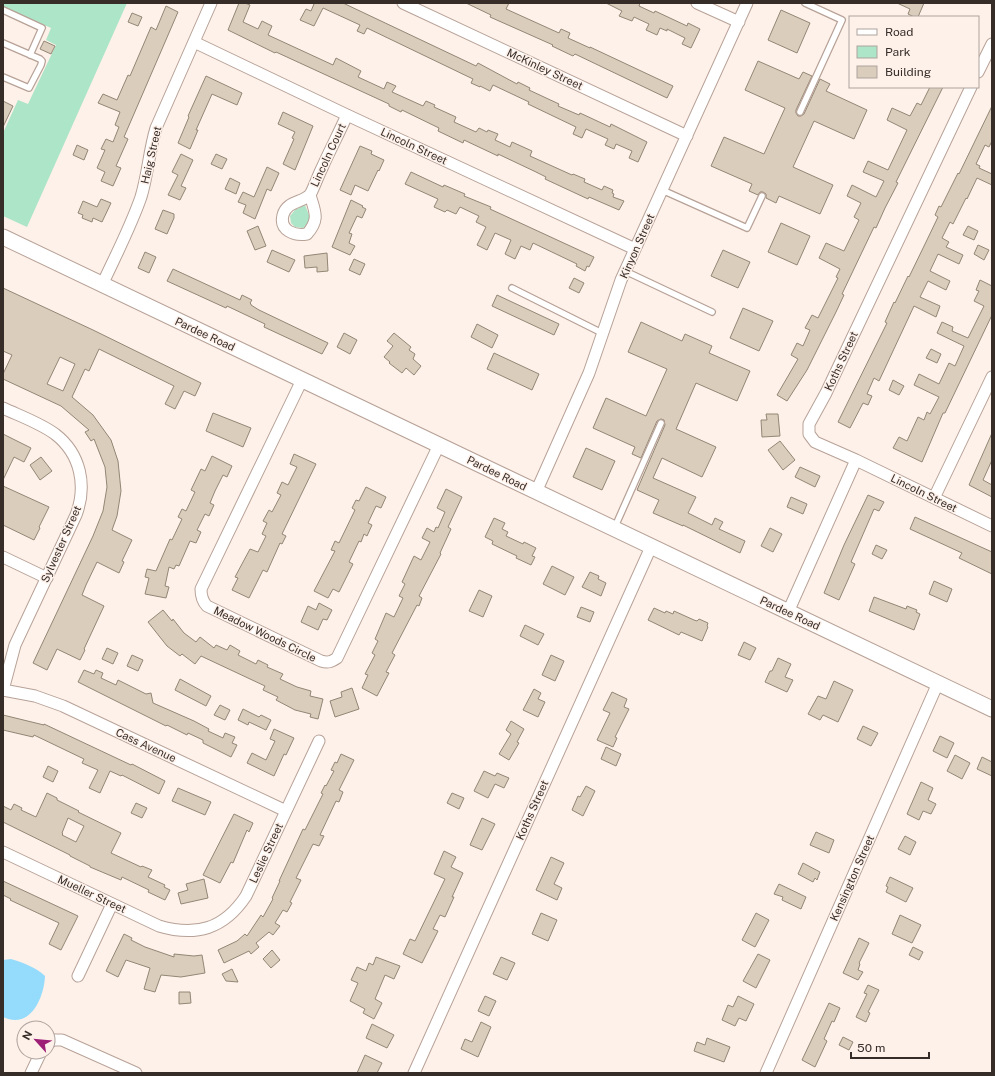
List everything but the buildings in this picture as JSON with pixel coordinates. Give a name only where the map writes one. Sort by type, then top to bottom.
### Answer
[{"type":"main road","name":"Pardee Road","points":[[3,237],[992,709]]},
{"type":"street","name":"Haig Street","points":[[102,285],[141,197],[147,176],[156,128],[212,3]]},
{"type":"street","name":"McKinley Street","points":[[403,3],[687,136]]},
{"type":"street","points":[[697,3],[738,22]]},
{"type":"street","name":"Kinyon Street","points":[[536,492],[589,373],[625,271],[747,3]]},
{"type":"street","name":"Lincoln Street","points":[[194,42],[635,249]]},
{"type":"street","points":[[979,70],[992,44]]},
{"type":"street","name":"Koths Street","points":[[856,460],[815,442],[809,434],[809,424],[826,393],[971,88]]},
{"type":"street","name":"Lincoln Court","points":[[310,195],[347,115]]},
{"type":"street","points":[[934,498],[992,377]]},
{"type":"street","name":"Meadow Woods Circle","points":[[302,380],[201,589],[201,594],[203,602],[207,606],[321,661],[326,663],[331,662],[336,658],[439,444]]},
{"type":"street","name":"Sylvester Street","points":[[3,408],[54,433],[71,451],[78,464],[82,479],[82,494],[79,506],[15,645],[3,690]]},
{"type":"street","name":"Lincoln Street","points":[[856,460],[992,526]]},
{"type":"street","points":[[788,612],[856,460]]},
{"type":"street","name":"Koths Street","points":[[414,1073],[651,547]]},
{"type":"street","points":[[3,557],[47,578]]},
{"type":"street","name":"Kensington Street","points":[[766,1073],[938,684]]},
{"type":"street","name":"Cass Avenue","points":[[3,690],[35,696],[63,706],[286,811]]},
{"type":"street","name":"Leslie Street","points":[[183,931],[195,931],[217,924],[233,912],[241,903],[246,896],[319,741]]},
{"type":"street","name":"Mueller Street","points":[[3,852],[159,926],[183,931]]},
{"type":"street","points":[[78,976],[112,904]]},
{"type":"street","points":[[56,1040],[62,1040],[136,1073]]},
{"type":"street","points":[[31,1073],[37,1060]]},
{"type":"lane","points":[[800,112],[842,20],[804,3]]},
{"type":"lane","points":[[3,10],[42,28],[30,55]]},
{"type":"lane","points":[[3,43],[42,61],[29,88],[3,77]]},
{"type":"lane","points":[[662,190],[747,228],[762,196]]},
{"type":"lane","points":[[625,271],[712,312]]},
{"type":"lane","points":[[512,288],[602,333]]},
{"type":"lane","points":[[614,529],[661,423]]},
{"type":"green space","points":[[3,3],[127,3],[27,227],[3,216],[3,133],[18,100],[28,104],[56,45],[46,40],[51,28],[3,7]]},
{"type":"green space","points":[[305,205],[309,215],[309,222],[303,228],[295,227],[291,223],[290,216],[295,210]]},
{"type":"water","points":[[11,959],[37,970],[45,976],[42,994],[34,1010],[28,1016],[13,1020],[3,1017],[3,960]]}]
